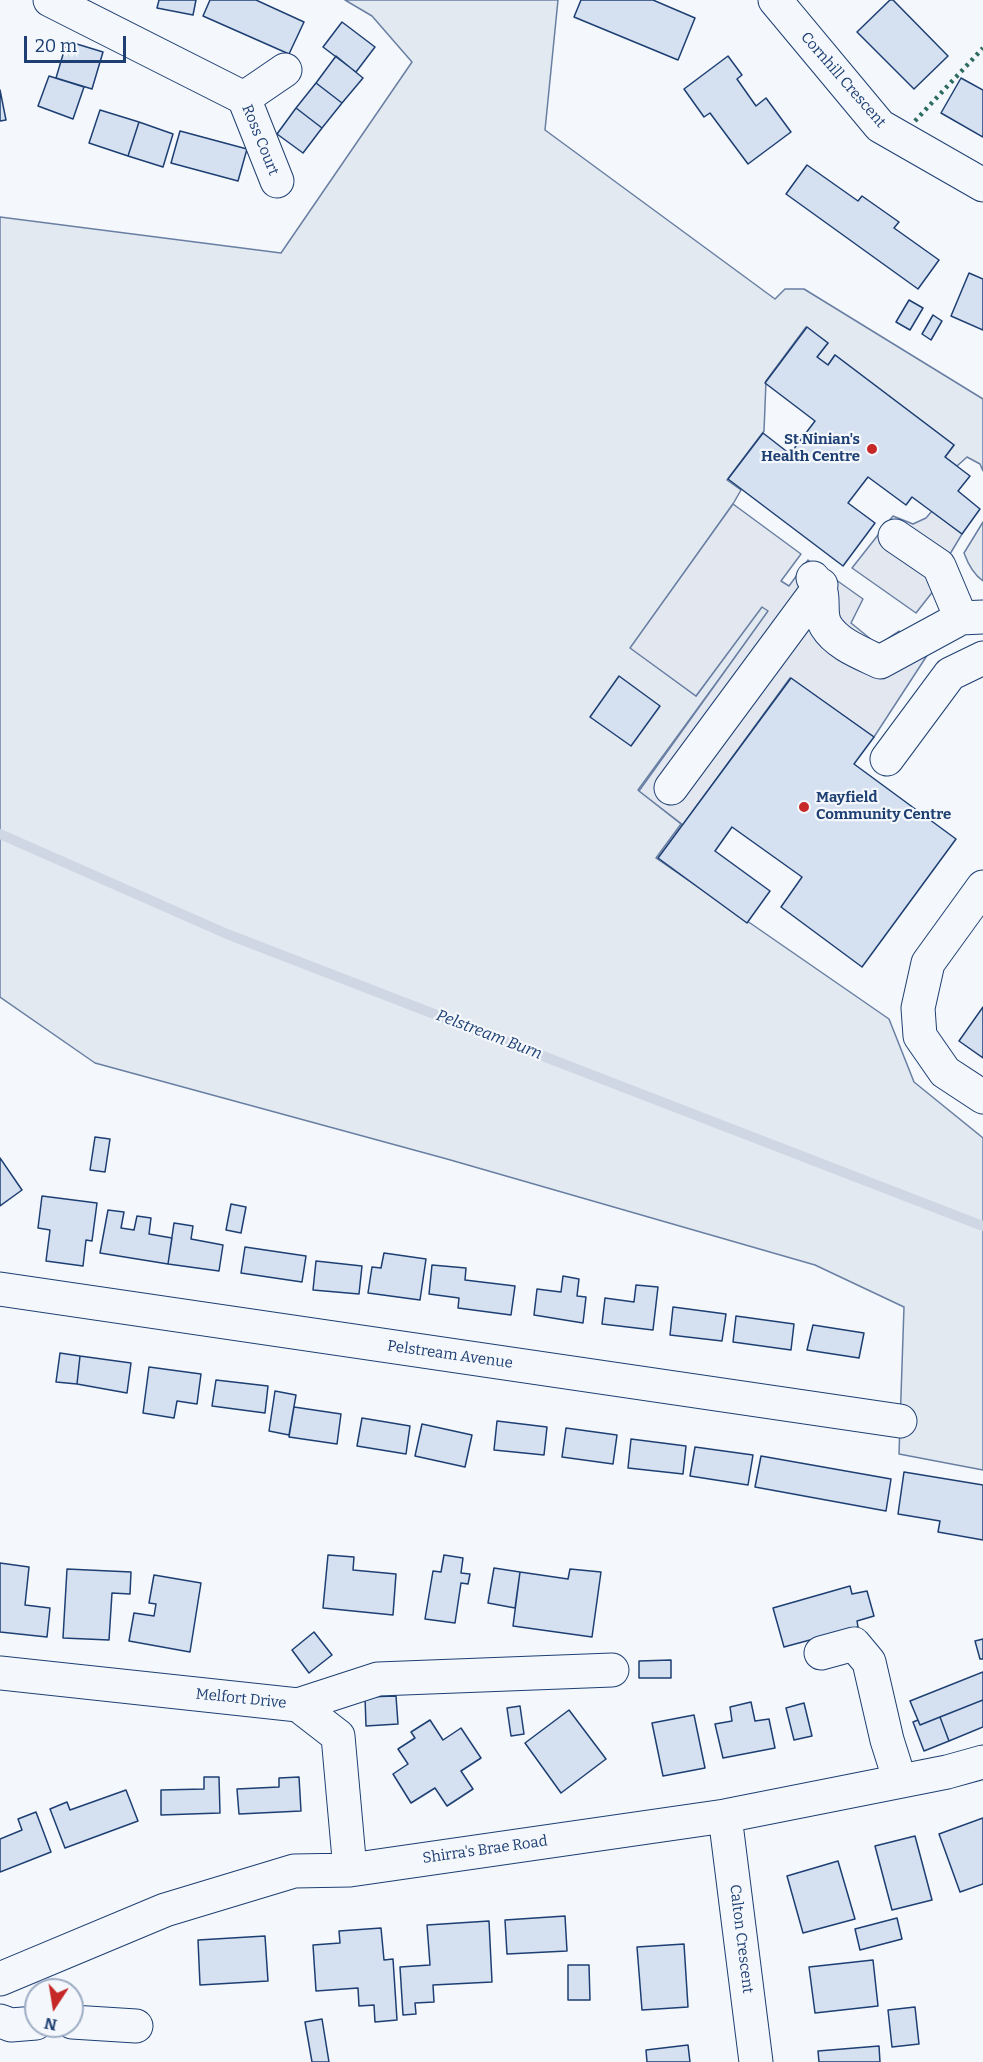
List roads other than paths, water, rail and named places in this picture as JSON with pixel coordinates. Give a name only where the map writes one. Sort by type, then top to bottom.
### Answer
[{"type":"street","name":"Ross Court","points":[[50,0],[244,98],[277,181]]},
{"type":"street","name":"Cornhill Crescent","points":[[775,0],[880,126],[983,185]]},
{"type":"street","name":"Ross Court","points":[[244,98],[285,70]]},
{"type":"street","points":[[671,788],[813,577],[825,625],[846,646],[880,662],[972,617],[939,566],[895,536]]},
{"type":"street","points":[[887,759],[950,674],[983,658]]},
{"type":"street","points":[[983,887],[928,963],[918,1008],[920,1036],[945,1072],[983,1097]]},
{"type":"street","name":"Pelstream Avenue","points":[[0,1289],[900,1421]]},
{"type":"street","points":[[821,1653],[854,1644],[869,1662],[887,1740],[900,1781]]},
{"type":"street","points":[[298,1705],[378,1679],[612,1670]]},
{"type":"street","name":"Melfort Drive","points":[[0,1673],[298,1705],[338,1736],[350,1870]]},
{"type":"street","name":"Shirra's Brae Road","points":[[0,1979],[165,1910],[294,1871],[350,1870],[725,1816],[983,1762]]},
{"type":"street","name":"Calton Crescent","points":[[725,1816],[756,2062]]},
{"type":"street","points":[[0,2021],[10,2025],[24,2023]]},
{"type":"street","points":[[84,2023],[135,2026]]},
{"type":"waterway","name":"Pelstream Burn","points":[[0,834],[227,934],[983,1226]]},
{"type":"place","name":"St Ninian's Health Centre","points":[[872,449]]},
{"type":"place","name":"Mayfield Community Centre","points":[[804,807]]}]
